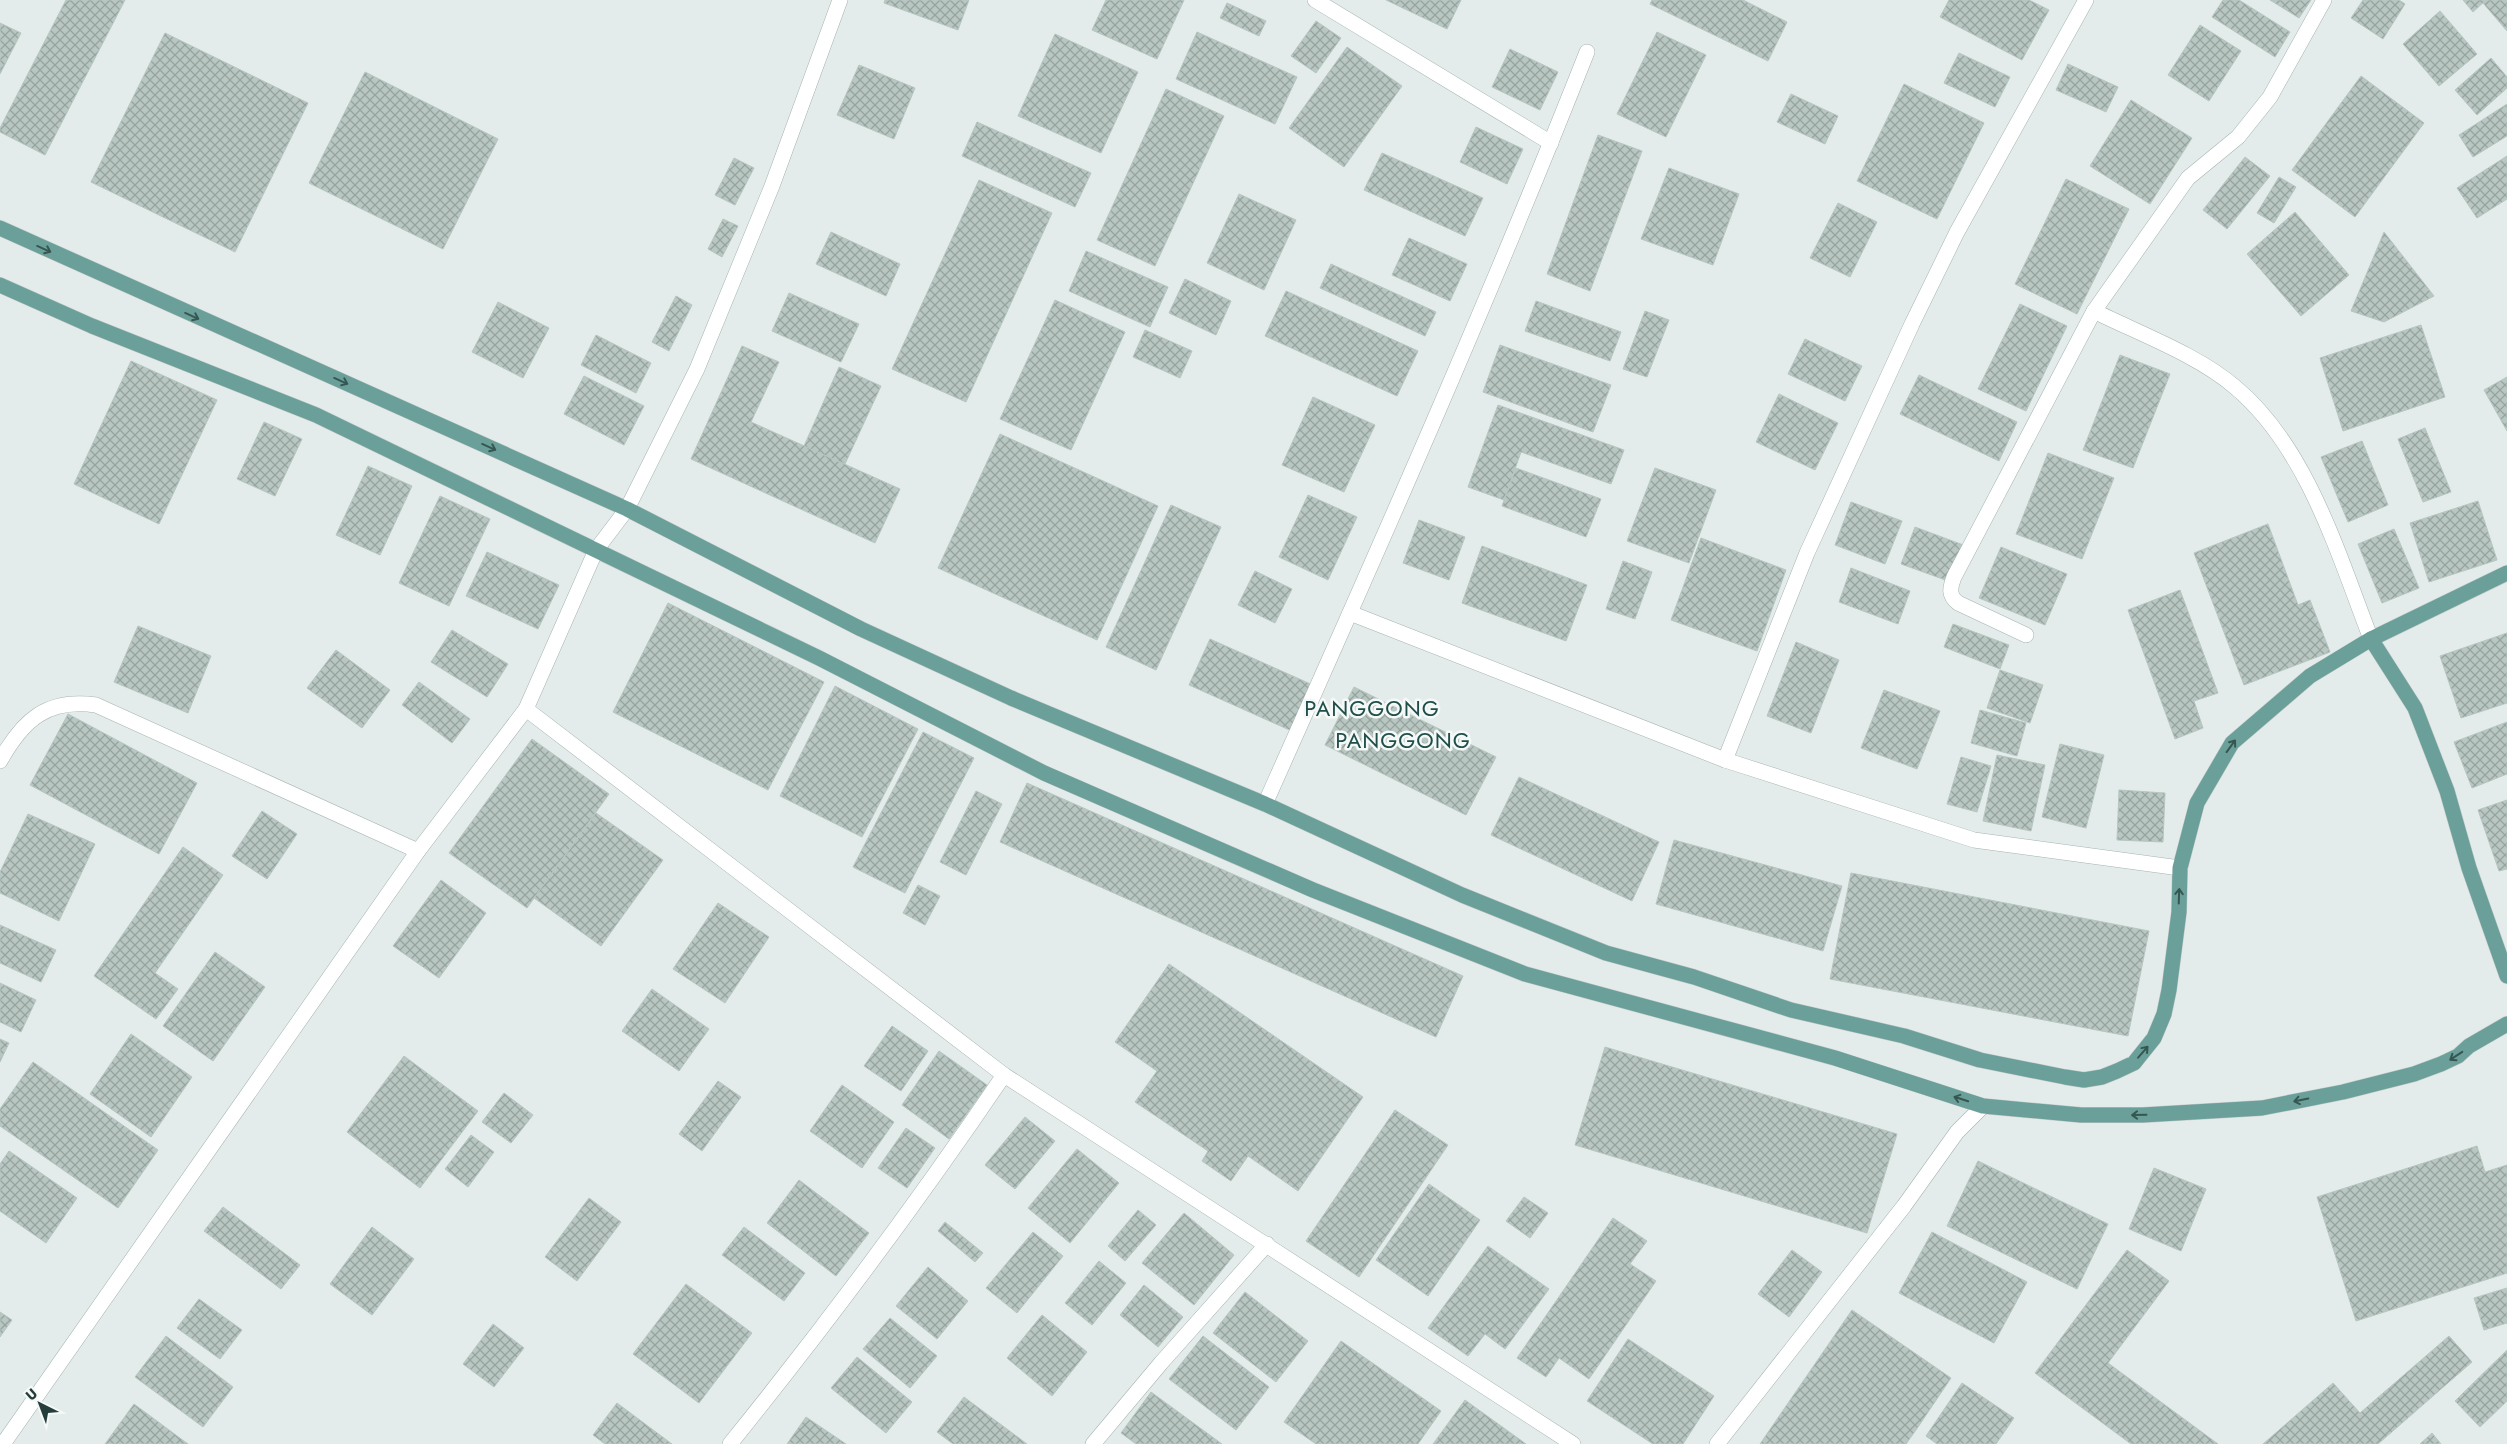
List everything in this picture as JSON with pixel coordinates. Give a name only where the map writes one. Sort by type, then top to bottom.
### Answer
[{"type":"main road","points":[[0,228],[627,509],[870,633],[1011,698],[1265,804],[1462,895],[1606,953],[1694,977],[1791,1010],[1904,1036],[1980,1060],[2084,1080],[2102,1077],[2134,1063],[2154,1038],[2164,1014],[2169,990],[2179,912],[2180,868],[2197,803],[2232,743],[2310,676],[2371,639],[2507,573]]},
{"type":"main road","points":[[0,285],[92,326],[316,415],[819,658],[1044,773],[1332,898],[1525,974],[1835,1058],[1983,1106],[2081,1115],[2144,1115],[2262,1108],[2343,1092],[2414,1074],[2458,1056],[2469,1046],[2504,1030]]},
{"type":"main road","points":[[2371,639],[2415,708],[2447,791],[2469,868],[2507,976]]},
{"type":"street","points":[[3,1444],[418,851],[526,709],[596,550],[627,509],[697,369],[772,186],[840,0]]},
{"type":"street","points":[[1315,0],[1551,143]]},
{"type":"street","points":[[1725,760],[1807,553],[1912,324],[1957,232],[2086,0]]},
{"type":"street","points":[[2026,635],[1963,607],[1954,600],[1950,590],[1954,577],[2094,311],[2188,178],[2238,137],[2270,97],[2324,0]]},
{"type":"street","points":[[1265,804],[1350,613],[1551,143],[1587,52]]},
{"type":"street","points":[[2094,311],[2206,366],[2235,387],[2283,440],[2306,481],[2332,540],[2371,639]]},
{"type":"street","points":[[1350,613],[1725,760],[1974,840],[2180,868]]},
{"type":"street","points":[[0,761],[10,743],[30,718],[54,707],[74,702],[96,705],[418,851]]},
{"type":"street","points":[[526,709],[1004,1075],[1267,1244],[1556,1440],[1573,1444]]},
{"type":"street","points":[[730,1444],[823,1328],[931,1182],[1004,1075]]},
{"type":"street","points":[[1717,1444],[1904,1206],[1957,1132],[1983,1106]]},
{"type":"street","points":[[1093,1444],[1161,1363],[1267,1244]]},
{"type":"building","points":[[66,0],[125,0],[45,155],[0,132],[0,128]]},
{"type":"building","points":[[885,0],[969,0],[958,30],[884,3]]},
{"type":"building","points":[[1106,0],[1184,0],[1157,59],[1092,30]]},
{"type":"building","points":[[1386,0],[1461,0],[1447,29]]},
{"type":"building","points":[[1652,0],[1743,0],[1787,22],[1768,61],[1650,4]]},
{"type":"building","points":[[1949,0],[2029,0],[2049,10],[2022,60],[1940,17]]},
{"type":"building","points":[[2223,0],[2239,0],[2290,32],[2275,57],[2212,17]]},
{"type":"building","points":[[2270,0],[2311,0],[2299,18]]},
{"type":"building","points":[[2363,0],[2399,0],[2405,4],[2383,39],[2351,18]]},
{"type":"building","points":[[2463,0],[2486,0],[2473,12]]},
{"type":"building","points":[[2486,0],[2507,0],[2507,31],[2483,3]]},
{"type":"building","points":[[1227,3],[1266,21],[1259,36],[1220,18]]},
{"type":"building","points":[[2440,11],[2477,54],[2439,86],[2403,44]]},
{"type":"building","points":[[1316,21],[1341,38],[1316,73],[1291,56]]},
{"type":"building","points":[[0,23],[21,33],[0,74]]},
{"type":"building","points":[[2200,25],[2241,51],[2209,101],[2168,75]]},
{"type":"building","points":[[1197,32],[1297,77],[1275,124],[1176,79]]},
{"type":"building","points":[[1657,32],[1706,55],[1666,137],[1617,114]]},
{"type":"building","points":[[165,33],[308,103],[235,252],[91,182]]},
{"type":"building","points":[[1055,34],[1138,72],[1101,153],[1018,116]]},
{"type":"building","points":[[1347,47],[1402,86],[1344,167],[1289,128]]},
{"type":"building","points":[[1510,49],[1558,72],[1540,110],[1492,87]]},
{"type":"building","points":[[1959,53],[2010,77],[1995,107],[1944,83]]},
{"type":"building","points":[[2491,58],[2507,77],[2507,88],[2477,115],[2455,90]]},
{"type":"building","points":[[2068,64],[2118,87],[2106,112],[2056,90]]},
{"type":"building","points":[[859,65],[915,88],[894,139],[837,115]]},
{"type":"building","points":[[365,72],[498,139],[443,249],[309,183]]},
{"type":"building","points":[[2361,76],[2424,123],[2355,217],[2292,170]]},
{"type":"building","points":[[1904,84],[1984,123],[1937,219],[1857,181]]},
{"type":"building","points":[[1166,89],[1224,116],[1155,266],[1097,240]]},
{"type":"building","points":[[1791,94],[1838,116],[1825,144],[1777,122]]},
{"type":"building","points":[[2131,100],[2192,138],[2150,204],[2090,166]]},
{"type":"building","points":[[2507,104],[2507,136],[2473,157],[2459,135]]},
{"type":"building","points":[[977,122],[1091,173],[1075,207],[962,156]]},
{"type":"building","points":[[1476,127],[1523,149],[1507,184],[1460,162]]},
{"type":"building","points":[[1598,135],[1642,151],[1590,291],[1547,274]]},
{"type":"building","points":[[1382,153],[1483,198],[1465,236],[1364,190]]},
{"type":"building","points":[[2507,156],[2507,199],[2477,218],[2457,188]]},
{"type":"building","points":[[2245,157],[2270,176],[2227,229],[2203,210]]},
{"type":"building","points":[[734,158],[754,168],[735,205],[715,195]]},
{"type":"building","points":[[1669,168],[1739,194],[1713,265],[1641,239]]},
{"type":"building","points":[[2279,177],[2296,187],[2274,223],[2257,213]]},
{"type":"building","points":[[2066,179],[2129,209],[2077,314],[2015,284]]},
{"type":"building","points":[[979,180],[1052,213],[966,402],[892,369]]},
{"type":"building","points":[[1239,194],[1296,220],[1264,290],[1207,263]]},
{"type":"building","points":[[1838,203],[1877,222],[1850,277],[1810,258]]},
{"type":"building","points":[[2295,212],[2349,275],[2301,316],[2247,254]]},
{"type":"building","points":[[723,219],[738,226],[722,257],[708,249]]},
{"type":"building","points":[[831,232],[900,264],[886,296],[816,264]]},
{"type":"building","points":[[2384,232],[2434,296],[2384,322],[2351,311]]},
{"type":"building","points":[[1409,238],[1467,264],[1450,301],[1392,275]]},
{"type":"building","points":[[1086,251],[1168,287],[1150,327],[1069,291]]},
{"type":"building","points":[[1331,264],[1436,312],[1425,336],[1320,288]]},
{"type":"building","points":[[1185,279],[1231,301],[1216,335],[1169,313]]},
{"type":"building","points":[[1286,291],[1418,351],[1397,396],[1265,336]]},
{"type":"building","points":[[789,293],[859,324],[841,362],[772,331]]},
{"type":"building","points":[[676,296],[692,305],[669,351],[652,342]]},
{"type":"building","points":[[1055,300],[1125,332],[1071,450],[1000,419]]},
{"type":"building","points":[[1536,301],[1621,332],[1610,361],[1525,331]]},
{"type":"building","points":[[498,302],[549,328],[523,378],[472,352]]},
{"type":"building","points":[[2020,304],[2067,326],[2026,411],[1978,389]]},
{"type":"building","points":[[1645,311],[1669,320],[1647,377],[1623,369]]},
{"type":"building","points":[[2421,325],[2445,397],[2343,431],[2320,358]]},
{"type":"building","points":[[1145,330],[1192,351],[1180,378],[1133,357]]},
{"type":"building","points":[[596,335],[651,363],[636,393],[581,365]]},
{"type":"building","points":[[1805,339],[1862,366],[1845,401],[1788,374]]},
{"type":"building","points":[[1500,345],[1611,385],[1593,432],[1483,392]]},
{"type":"building","points":[[742,346],[779,362],[751,422],[900,489],[875,543],[691,459]]},
{"type":"building","points":[[2120,355],[2170,374],[2133,468],[2083,450]]},
{"type":"building","points":[[131,361],[217,400],[159,524],[74,484]]},
{"type":"building","points":[[839,367],[881,386],[845,464],[804,446]]},
{"type":"building","points":[[1919,375],[2017,422],[1999,461],[1900,414]]},
{"type":"building","points":[[584,376],[644,406],[624,445],[564,414]]},
{"type":"building","points":[[2507,377],[2507,431],[2484,390]]},
{"type":"building","points":[[1779,394],[1838,423],[1815,470],[1756,442]]},
{"type":"building","points":[[1313,397],[1375,425],[1344,492],[1282,465]]},
{"type":"building","points":[[1498,405],[1624,450],[1611,484],[1521,452],[1504,500],[1468,487]]},
{"type":"building","points":[[264,422],[302,439],[275,496],[237,479]]},
{"type":"building","points":[[2425,428],[2451,492],[2423,502],[2398,439]]},
{"type":"building","points":[[1000,434],[1158,506],[1097,640],[938,568]]},
{"type":"building","points":[[2362,441],[2388,505],[2348,522],[2321,457]]},
{"type":"building","points":[[2048,453],[2114,478],[2082,559],[2016,534]]},
{"type":"building","points":[[368,466],[412,486],[380,555],[336,535]]},
{"type":"building","points":[[1516,468],[1601,499],[1586,537],[1502,506]]},
{"type":"building","points":[[1655,468],[1716,490],[1689,563],[1627,541]]},
{"type":"building","points":[[1308,495],[1357,517],[1328,580],[1279,557]]},
{"type":"building","points":[[440,496],[490,519],[449,606],[399,583]]},
{"type":"building","points":[[2478,501],[2497,560],[2429,582],[2410,523]]},
{"type":"building","points":[[1851,502],[1902,521],[1885,564],[1835,545]]},
{"type":"building","points":[[1171,505],[1221,527],[1156,670],[1106,647]]},
{"type":"building","points":[[1419,520],[1465,537],[1449,580],[1403,563]]},
{"type":"building","points":[[2268,524],[2298,605],[2310,600],[2330,652],[2244,685],[2194,553]]},
{"type":"building","points":[[1915,527],[1966,546],[1951,582],[1901,564]]},
{"type":"building","points":[[2394,529],[2419,588],[2382,603],[2358,544]]},
{"type":"building","points":[[1701,538],[1786,570],[1757,651],[1671,620]]},
{"type":"building","points":[[1482,546],[1587,585],[1566,641],[1462,603]]},
{"type":"building","points":[[2001,547],[2067,574],[2045,625],[1979,598]]},
{"type":"building","points":[[487,552],[559,585],[538,629],[466,596]]},
{"type":"building","points":[[1623,561],[1652,572],[1635,619],[1606,609]]},
{"type":"building","points":[[1851,568],[1910,591],[1898,624],[1839,602]]},
{"type":"building","points":[[1255,571],[1292,589],[1275,623],[1238,605]]},
{"type":"building","points":[[2180,590],[2218,693],[2194,701],[2203,728],[2175,739],[2128,610]]},
{"type":"building","points":[[668,603],[824,682],[768,790],[613,712]]},
{"type":"building","points":[[1953,624],[2009,645],[2000,669],[1944,647]]},
{"type":"building","points":[[138,626],[211,656],[188,713],[114,682]]},
{"type":"building","points":[[452,630],[508,664],[487,697],[431,662]]},
{"type":"building","points":[[2507,633],[2507,703],[2461,718],[2440,656]]},
{"type":"building","points":[[1210,639],[1315,686],[1294,732],[1189,685]]},
{"type":"building","points":[[1796,642],[1839,660],[1811,733],[1767,716]]},
{"type":"building","points":[[336,650],[390,690],[362,728],[307,688]]},
{"type":"building","points":[[2000,670],[2043,685],[2030,723],[1987,708]]},
{"type":"building","points":[[419,682],[470,719],[452,743],[402,705]]},
{"type":"building","points":[[835,686],[918,729],[862,837],[780,796]]},
{"type":"building","points":[[1354,687],[1496,757],[1466,815],[1325,745]]},
{"type":"building","points":[[1884,690],[1940,711],[1917,769],[1861,748]]},
{"type":"building","points":[[1980,710],[2026,723],[2017,756],[1971,743]]},
{"type":"building","points":[[68,714],[197,783],[159,854],[30,785]]},
{"type":"building","points":[[2507,722],[2507,774],[2472,788],[2454,742]]},
{"type":"building","points":[[923,732],[974,758],[905,893],[853,867]]},
{"type":"building","points":[[532,739],[609,794],[527,908],[449,853]]},
{"type":"building","points":[[2060,744],[2104,755],[2086,828],[2042,817]]},
{"type":"building","points":[[1997,755],[2045,765],[2031,831],[1983,821]]},
{"type":"building","points":[[1961,757],[1991,766],[1977,812],[1947,804]]},
{"type":"building","points":[[1519,777],[1659,842],[1632,901],[1491,835]]},
{"type":"building","points":[[1027,783],[1463,976],[1436,1037],[1000,842]]},
{"type":"building","points":[[2119,790],[2165,793],[2163,842],[2117,840]]},
{"type":"building","points":[[976,791],[1002,804],[966,875],[940,862]]},
{"type":"building","points":[[2507,800],[2507,869],[2499,871],[2478,810]]},
{"type":"building","points":[[262,811],[297,834],[267,879],[232,856]]},
{"type":"building","points":[[596,813],[663,860],[601,946],[534,898]]},
{"type":"building","points":[[28,814],[95,844],[59,921],[0,893],[0,872]]},
{"type":"building","points":[[1674,840],[1842,886],[1823,951],[1656,904]]},
{"type":"building","points":[[183,847],[223,875],[155,973],[178,989],[156,1019],[94,976]]},
{"type":"building","points":[[1851,873],[2149,931],[2128,1036],[1830,979]]},
{"type":"building","points":[[441,880],[486,913],[439,978],[393,946]]},
{"type":"building","points":[[918,885],[940,896],[925,925],[903,913]]},
{"type":"building","points":[[718,903],[769,937],[725,1003],[673,969]]},
{"type":"building","points":[[0,925],[56,950],[41,982],[0,963]]},
{"type":"building","points":[[215,952],[265,987],[213,1061],[163,1026]]},
{"type":"building","points":[[1169,964],[1363,1097],[1298,1191],[1248,1156],[1231,1181],[1202,1161],[1208,1151],[1135,1102],[1157,1071],[1115,1042]]},
{"type":"building","points":[[0,983],[36,1000],[21,1032],[0,1022]]},
{"type":"building","points":[[652,989],[709,1029],[679,1071],[622,1031]]},
{"type":"building","points":[[892,1026],[928,1051],[901,1091],[864,1066]]},
{"type":"building","points":[[131,1034],[192,1077],[151,1137],[90,1094]]},
{"type":"building","points":[[0,1039],[9,1043],[0,1062]]},
{"type":"building","points":[[1605,1047],[1897,1134],[1867,1233],[1575,1145]]},
{"type":"building","points":[[939,1051],[987,1085],[949,1139],[902,1105]]},
{"type":"building","points":[[404,1056],[478,1111],[420,1188],[347,1132]]},
{"type":"building","points":[[33,1062],[158,1150],[118,1208],[0,1126],[0,1109]]},
{"type":"building","points":[[718,1081],[741,1097],[702,1151],[679,1134]]},
{"type":"building","points":[[842,1085],[894,1122],[862,1168],[810,1131]]},
{"type":"building","points":[[504,1093],[533,1115],[511,1143],[482,1122]]},
{"type":"building","points":[[1395,1110],[1448,1145],[1359,1277],[1306,1241]]},
{"type":"building","points":[[1025,1117],[1055,1141],[1015,1189],[985,1165]]},
{"type":"building","points":[[906,1128],[935,1148],[907,1188],[878,1168]]},
{"type":"building","points":[[471,1135],[494,1152],[468,1187],[445,1169]]},
{"type":"building","points":[[2477,1146],[2485,1172],[2507,1165],[2507,1273],[2356,1321],[2317,1197]]},
{"type":"building","points":[[1077,1149],[1119,1183],[1070,1243],[1028,1208]]},
{"type":"building","points":[[9,1151],[77,1198],[46,1243],[0,1211],[0,1164]]},
{"type":"building","points":[[1978,1161],[2108,1224],[2077,1289],[1947,1226]]},
{"type":"building","points":[[2154,1168],[2206,1189],[2181,1251],[2129,1229]]},
{"type":"building","points":[[799,1180],[869,1233],[836,1276],[767,1223]]},
{"type":"building","points":[[1429,1184],[1480,1220],[1428,1296],[1376,1260]]},
{"type":"building","points":[[1524,1197],[1548,1213],[1530,1238],[1506,1221]]},
{"type":"building","points":[[589,1198],[621,1222],[577,1281],[545,1257]]},
{"type":"building","points":[[223,1207],[300,1265],[281,1289],[204,1231]]},
{"type":"building","points":[[1138,1210],[1156,1225],[1125,1261],[1108,1246]]},
{"type":"building","points":[[1184,1213],[1234,1255],[1194,1305],[1142,1263]]},
{"type":"building","points":[[1613,1218],[1647,1241],[1630,1264],[1656,1281],[1589,1379],[1559,1358],[1546,1377],[1517,1358]]},
{"type":"building","points":[[945,1222],[983,1253],[975,1262],[938,1231]]},
{"type":"building","points":[[372,1227],[414,1259],[372,1315],[330,1284]]},
{"type":"building","points":[[744,1227],[805,1273],[784,1301],[722,1255]]},
{"type":"building","points":[[1033,1232],[1063,1256],[1017,1313],[986,1288]]},
{"type":"building","points":[[1932,1232],[2027,1282],[1994,1343],[1899,1293]]},
{"type":"building","points":[[1488,1246],[1549,1289],[1505,1349],[1485,1334],[1468,1356],[1428,1328]]},
{"type":"building","points":[[1792,1250],[1822,1272],[1789,1317],[1758,1294]]},
{"type":"building","points":[[2127,1250],[2169,1281],[2108,1363],[2218,1444],[2131,1444],[2035,1373]]},
{"type":"building","points":[[1099,1261],[1126,1283],[1092,1325],[1065,1303]]},
{"type":"building","points":[[928,1267],[968,1301],[937,1339],[896,1306]]},
{"type":"building","points":[[686,1284],[752,1333],[699,1403],[633,1354]]},
{"type":"building","points":[[1144,1285],[1183,1317],[1158,1347],[1120,1315]]},
{"type":"building","points":[[2507,1288],[2507,1323],[2484,1330],[2474,1298]]},
{"type":"building","points":[[1245,1292],[1308,1341],[1276,1382],[1213,1333]]},
{"type":"building","points":[[199,1299],[242,1330],[220,1359],[177,1328]]},
{"type":"building","points":[[1852,1310],[1951,1378],[1916,1430],[1906,1444],[1760,1444]]},
{"type":"building","points":[[0,1312],[12,1320],[0,1337]]},
{"type":"building","points":[[1042,1315],[1087,1352],[1052,1396],[1007,1358]]},
{"type":"building","points":[[890,1318],[937,1356],[910,1388],[863,1349]]},
{"type":"building","points":[[493,1324],[524,1348],[494,1387],[463,1364]]},
{"type":"building","points":[[166,1336],[233,1387],[203,1427],[135,1377]]},
{"type":"building","points":[[1203,1336],[1269,1387],[1236,1430],[1169,1379]]},
{"type":"building","points":[[2449,1336],[2472,1362],[2378,1444],[2263,1444],[2333,1383],[2360,1413]]},
{"type":"building","points":[[1628,1339],[1714,1396],[1683,1444],[1653,1444],[1587,1401]]},
{"type":"building","points":[[1341,1341],[1441,1411],[1418,1444],[1316,1444],[1284,1422]]},
{"type":"building","points":[[2507,1350],[2507,1401],[2480,1427],[2455,1401]]},
{"type":"building","points":[[857,1357],[912,1402],[886,1433],[831,1388]]},
{"type":"building","points":[[1962,1383],[2014,1418],[1996,1444],[1937,1444],[1926,1436]]},
{"type":"building","points":[[1151,1392],[1222,1444],[1136,1444],[1121,1433]]},
{"type":"building","points":[[964,1397],[1027,1444],[953,1444],[937,1432]]},
{"type":"building","points":[[1465,1400],[1526,1444],[1433,1444]]},
{"type":"building","points":[[617,1403],[672,1444],[605,1444],[593,1435]]},
{"type":"building","points":[[134,1404],[188,1444],[105,1444]]},
{"type":"building","points":[[806,1417],[846,1444],[787,1444]]},
{"type":"building","points":[[2432,1433],[2441,1444],[2420,1444]]},
{"type":"district","name":"PANGGONG","points":[[1372,708]]},
{"type":"district","name":"PANGGONG","points":[[1403,740]]}]
